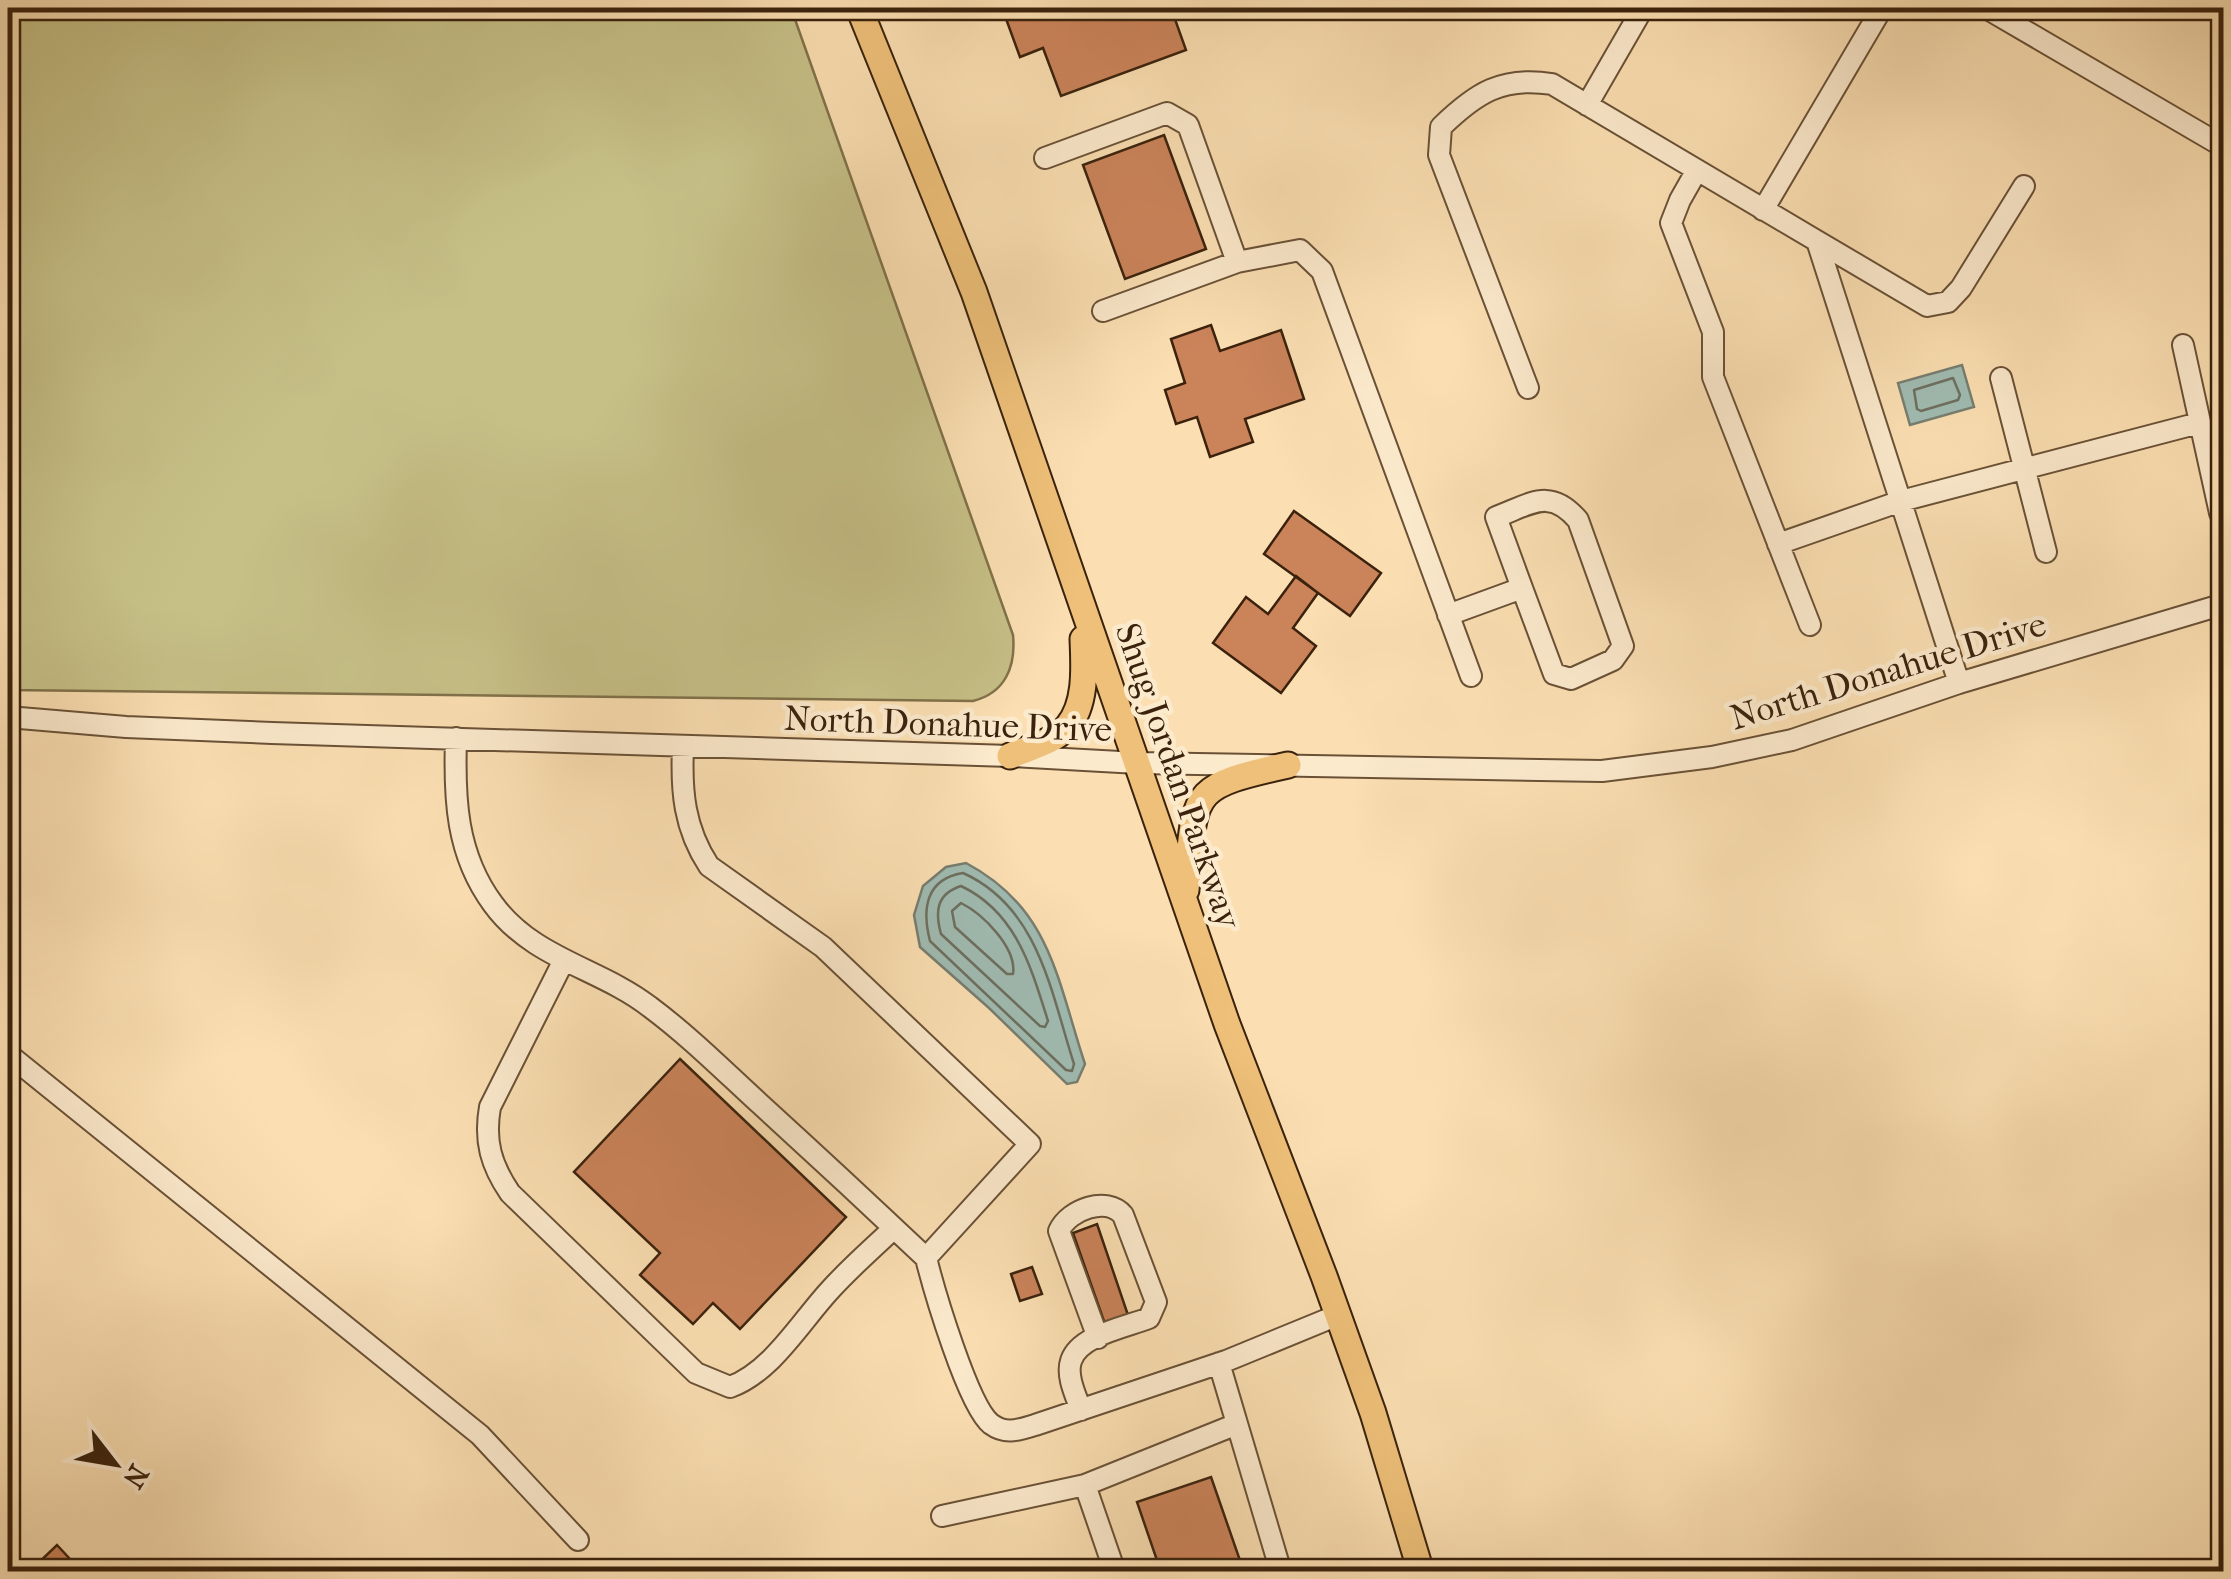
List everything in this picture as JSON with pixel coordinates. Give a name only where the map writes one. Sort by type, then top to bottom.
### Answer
[{"type":"main road","name":"Shug Jordan Parkway","points":[[858,8],[974,292],[1226,1024],[1373,1414],[1420,1572]]},
{"type":"main road","points":[[1010,756],[1054,736],[1068,726],[1074,714],[1085,673],[1080,604]]},
{"type":"main road","points":[[1185,900],[1193,819],[1201,800],[1212,786],[1230,777],[1288,765]]},
{"type":"street","points":[[1588,105],[1644,8]]},
{"type":"street","points":[[1763,210],[1882,8]]},
{"type":"street","points":[[1986,8],[2224,147]]},
{"type":"street","points":[[1528,388],[1440,155],[1440,127],[1493,87],[1525,80],[1552,84],[1926,306],[1948,302],[1961,288],[2024,186]]},
{"type":"street","points":[[1044,158],[1167,113],[1188,125],[1237,262]]},
{"type":"street","points":[[1697,170],[1672,223],[1713,332],[1713,377],[1810,625]]},
{"type":"street","points":[[1817,241],[1959,683]]},
{"type":"street","points":[[1103,311],[1237,262],[1300,250],[1322,271],[1471,676]]},
{"type":"street","points":[[2183,346],[2220,513]]},
{"type":"street","points":[[2001,378],[2046,552]]},
{"type":"street","points":[[1778,544],[1901,501],[2199,423]]},
{"type":"street","points":[[1544,499],[1564,503],[1578,520],[1622,646],[1613,660],[1571,679],[1554,674],[1522,588],[1496,517],[1544,499]]},
{"type":"street","points":[[1448,615],[1522,588]]},
{"type":"street","name":"North Donahue Drive","points":[[8,717],[126,727],[1138,763],[1602,770],[1712,757],[1792,740],[1959,683],[2224,604]]},
{"type":"street","points":[[456,738],[454,797],[460,838],[494,906],[517,931],[563,962],[616,984],[650,1006],[716,1062],[926,1258],[936,1298],[982,1415],[994,1426],[1012,1432],[1081,1410],[1219,1363],[1338,1315]]},
{"type":"street","points":[[683,747],[681,793],[696,846],[709,866],[824,947],[1030,1144],[926,1258]]},
{"type":"street","points":[[563,962],[490,1107],[488,1138],[495,1170],[510,1193],[696,1373],[730,1386],[744,1382],[760,1370],[834,1286],[894,1228]]},
{"type":"street","points":[[8,1054],[480,1435],[578,1540]]},
{"type":"street","points":[[1081,1410],[1070,1373],[1071,1360],[1087,1342],[1098,1338],[1149,1318],[1156,1302],[1123,1216],[1116,1207],[1104,1204],[1070,1218],[1059,1231],[1098,1338]]},
{"type":"street","points":[[1219,1363],[1281,1572]]},
{"type":"street","points":[[942,1516],[1085,1485],[1237,1424]]},
{"type":"street","points":[[1085,1485],[1116,1572]]},
{"type":"shaded area","points":[[8,8],[791,8],[1013,635],[1013,658],[1001,685],[973,701],[8,690]]},
{"type":"water","points":[[1962,365],[1974,407],[1910,425],[1898,383]]},
{"type":"water","points":[[966,863],[1017,902],[1047,949],[1085,1064],[1077,1082],[1067,1084],[920,947],[914,915],[923,886],[946,867]]},
{"type":"building","points":[[1028,8],[1171,8],[1186,50],[1061,96],[1043,48],[1020,57],[1005,16]]},
{"type":"building","points":[[1164,135],[1206,249],[1125,279],[1083,165]]},
{"type":"building","points":[[1211,325],[1220,351],[1281,330],[1304,399],[1245,419],[1253,442],[1210,457],[1197,417],[1176,424],[1165,390],[1185,383],[1171,339]]},
{"type":"building","points":[[1294,511],[1381,573],[1350,616],[1264,554]]},
{"type":"building","points":[[1296,576],[1318,593],[1293,628],[1316,646],[1281,693],[1213,643],[1246,597],[1268,614]]},
{"type":"building","points":[[680,1059],[846,1217],[740,1329],[713,1303],[693,1324],[640,1275],[660,1253],[574,1172]]},
{"type":"building","points":[[1097,1224],[1129,1318],[1106,1327],[1073,1233]]},
{"type":"building","points":[[1032,1267],[1042,1294],[1020,1301],[1011,1274]]},
{"type":"building","points":[[1211,1477],[1244,1572],[1161,1572],[1137,1502]]},
{"type":"building","points":[[57,1545],[82,1572],[34,1572],[32,1569]]}]
